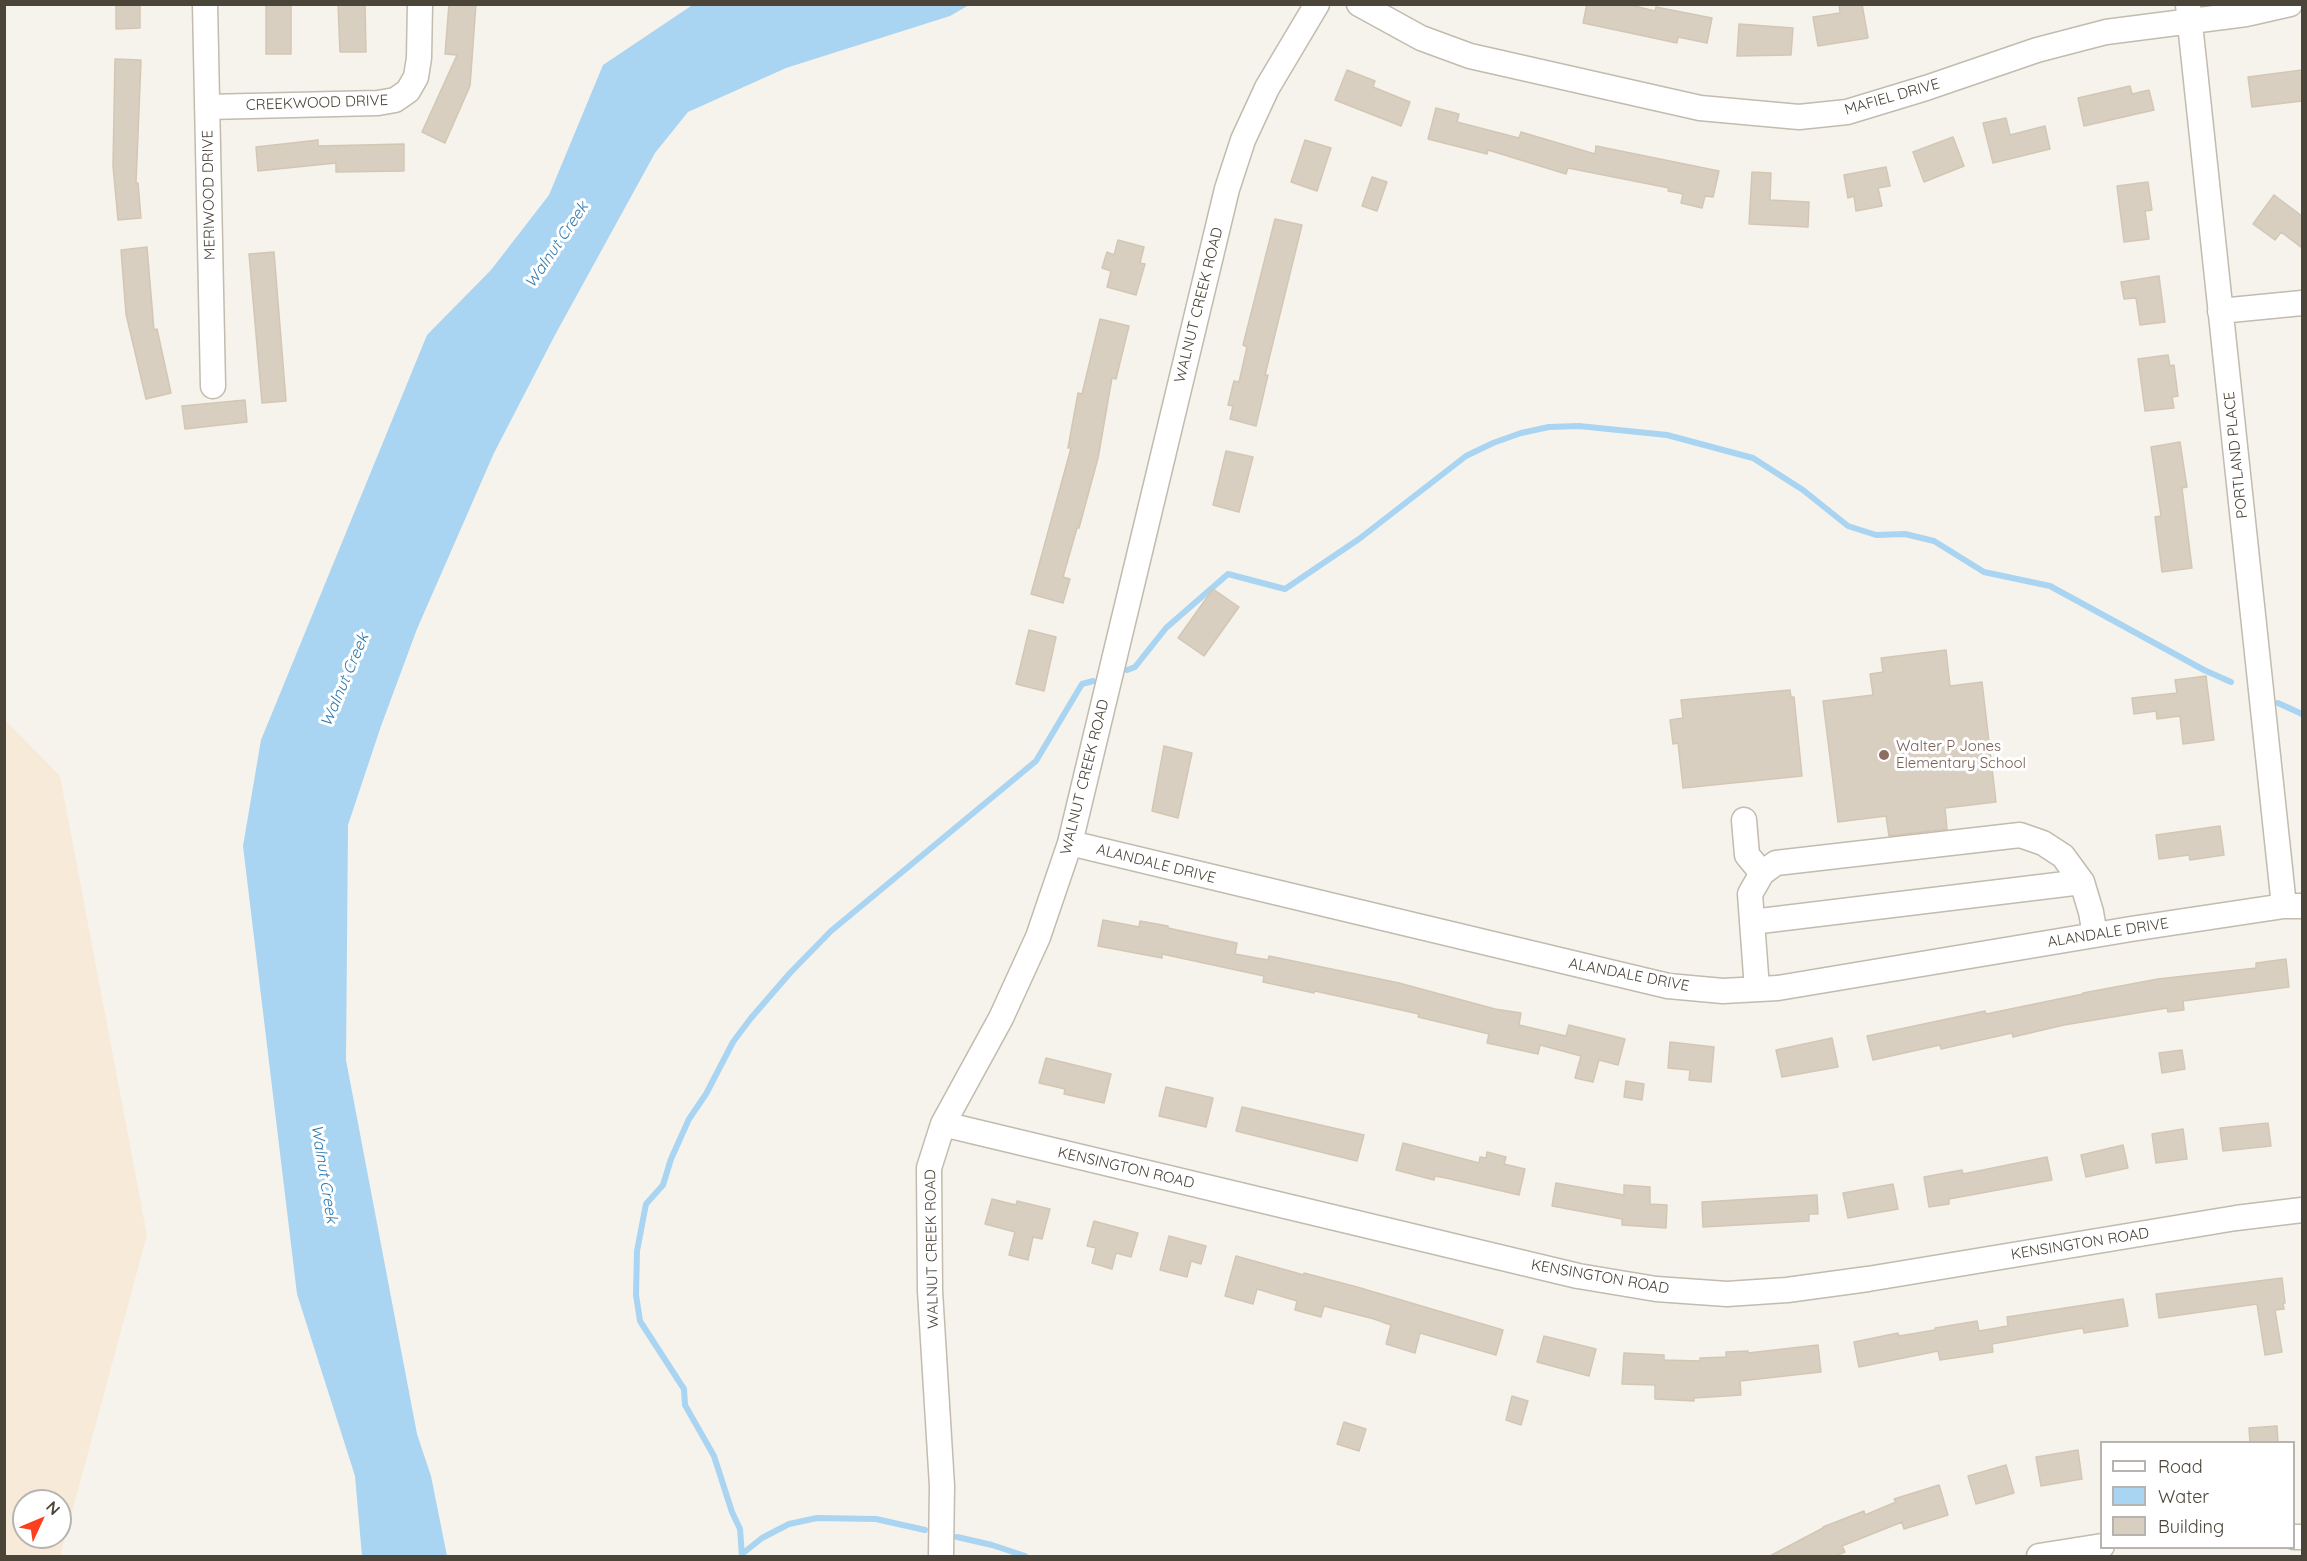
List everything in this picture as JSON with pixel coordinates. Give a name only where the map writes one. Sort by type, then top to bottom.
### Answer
[{"type":"street","name":"MERIWOOD DRIVE","points":[[205,4],[213,386]]},
{"type":"street","name":"CREEKWOOD DRIVE","points":[[207,107],[378,103],[395,100],[408,91],[416,77],[419,58],[420,4]]},
{"type":"street","name":"WALNUT CREEK ROAD","points":[[940,1557],[942,1486],[930,1291],[929,1168],[943,1124],[1011,998],[1038,937],[1070,843],[1227,189],[1243,140],[1267,88],[1317,4]]},
{"type":"street","name":"MAFIEL DRIVE","points":[[1359,4],[1421,38],[1491,62],[1700,108],[1799,117],[1847,112],[2037,50],[2189,12],[2246,14],[2290,4]]},
{"type":"street","name":"PORTLAND PLACE","points":[[2189,12],[2220,311],[2293,906]]},
{"type":"street","points":[[2220,311],[2302,303]]},
{"type":"street","points":[[1744,820],[1747,855],[1762,873]]},
{"type":"street","points":[[1757,989],[1750,894],[1762,873],[1776,863],[2020,835],[2043,843],[2063,856],[2082,882],[2095,935]]},
{"type":"street","name":"ALANDALE DRIVE","points":[[1070,843],[1668,986],[1723,991],[1778,988],[2095,935],[2293,906]]},
{"type":"street","points":[[1752,922],[2082,882]]},
{"type":"street","name":"KENSINGTON ROAD","points":[[943,1124],[1578,1276],[1656,1289],[1726,1294],[1788,1290],[1868,1279],[2236,1218],[2302,1210]]},
{"type":"street","points":[[2040,1557],[2100,1546]]},
{"type":"shaded area","points":[[5,720],[60,776],[147,1235],[72,1512],[72,1489],[12,1489],[12,1549],[62,1549],[60,1556],[5,1556]]},
{"type":"water","name":"Walnut Creek","points":[[697,4],[969,5],[950,16],[786,68],[688,112],[655,153],[555,335],[494,453],[417,629],[348,825],[346,1060],[417,1434],[431,1476],[447,1556],[362,1556],[355,1476],[297,1294],[243,846],[261,740],[427,335],[491,270],[549,195],[603,65]]},
{"type":"building","points":[[116,4],[140,4],[140,28],[116,29]]},
{"type":"building","points":[[266,4],[291,4],[291,54],[266,54]]},
{"type":"building","points":[[338,4],[365,4],[366,52],[340,52]]},
{"type":"building","points":[[449,4],[476,4],[470,86],[445,143],[422,132],[457,55],[445,54]]},
{"type":"building","points":[[1587,4],[1626,4],[1655,11],[1656,7],[1712,18],[1707,43],[1678,37],[1677,43],[1583,23]]},
{"type":"building","points":[[1839,4],[1862,4],[1868,38],[1818,46],[1813,17],[1840,13]]},
{"type":"building","points":[[1739,24],[1793,28],[1791,55],[1737,56]]},
{"type":"building","points":[[115,59],[141,60],[136,183],[138,183],[141,218],[118,220],[113,166]]},
{"type":"building","points":[[1347,70],[1375,81],[1373,87],[1410,102],[1401,126],[1335,100]]},
{"type":"building","points":[[2302,70],[2302,101],[2252,107],[2248,77]]},
{"type":"building","points":[[2130,86],[2132,94],[2149,90],[2154,110],[2084,126],[2078,98]]},
{"type":"building","points":[[1436,108],[1459,114],[1457,122],[1519,138],[1521,132],[1595,154],[1596,146],[1719,171],[1713,197],[1705,196],[1702,208],[1681,203],[1683,194],[1668,191],[1669,188],[1568,168],[1566,174],[1488,150],[1487,154],[1428,139]]},
{"type":"building","points":[[2006,118],[2010,135],[2045,126],[2050,149],[1993,163],[1983,123]]},
{"type":"building","points":[[1953,137],[1964,166],[1924,182],[1913,152]]},
{"type":"building","points":[[318,140],[318,146],[404,144],[404,171],[336,172],[336,163],[258,171],[256,147]]},
{"type":"building","points":[[1305,140],[1331,148],[1317,191],[1291,182]]},
{"type":"building","points":[[1886,167],[1890,186],[1878,188],[1882,206],[1856,211],[1854,196],[1848,198],[1844,175]]},
{"type":"building","points":[[1752,172],[1771,173],[1770,200],[1809,202],[1808,227],[1749,224]]},
{"type":"building","points":[[1372,177],[1387,182],[1377,211],[1362,206]]},
{"type":"building","points":[[2148,182],[2152,210],[2145,211],[2149,239],[2124,242],[2117,186]]},
{"type":"building","points":[[2274,195],[2302,216],[2302,248],[2281,232],[2275,240],[2253,224]]},
{"type":"building","points":[[1275,219],[1302,225],[1265,375],[1268,375],[1256,426],[1230,419],[1233,406],[1228,405],[1234,381],[1239,382],[1247,347],[1243,345]]},
{"type":"building","points":[[1118,240],[1144,247],[1140,263],[1145,264],[1136,295],[1107,287],[1111,271],[1102,268],[1107,252],[1114,255]]},
{"type":"building","points":[[147,247],[154,330],[157,329],[171,393],[146,399],[126,314],[121,250]]},
{"type":"building","points":[[274,252],[286,401],[262,403],[249,254]]},
{"type":"building","points":[[2159,276],[2165,322],[2140,325],[2136,298],[2124,299],[2121,282]]},
{"type":"building","points":[[1100,319],[1129,326],[1116,379],[1112,378],[1098,458],[1063,577],[1070,579],[1063,603],[1031,594],[1071,448],[1068,448],[1078,393],[1082,394]]},
{"type":"building","points":[[2168,355],[2170,366],[2174,365],[2178,396],[2172,397],[2174,408],[2145,411],[2138,359]]},
{"type":"building","points":[[245,400],[247,422],[185,429],[182,406]]},
{"type":"building","points":[[2180,442],[2187,487],[2182,488],[2192,568],[2162,572],[2155,517],[2161,516],[2151,447]]},
{"type":"building","points":[[1226,451],[1253,457],[1239,512],[1213,505]]},
{"type":"building","points":[[1213,589],[1239,607],[1204,656],[1178,638]]},
{"type":"building","points":[[1029,630],[1056,637],[1044,691],[1016,684]]},
{"type":"building","points":[[1946,650],[1950,686],[1982,682],[1996,802],[1945,808],[1947,829],[1889,836],[1886,816],[1838,822],[1823,701],[1873,695],[1870,674],[1883,672],[1881,658]]},
{"type":"building","points":[[2206,676],[2214,740],[2183,744],[2180,716],[2157,719],[2156,711],[2134,714],[2132,698],[2177,693],[2175,680]]},
{"type":"building","points":[[1790,690],[1791,697],[1794,697],[1802,776],[1683,788],[1678,743],[1673,744],[1670,720],[1683,718],[1681,700]]},
{"type":"building","points":[[1164,746],[1192,753],[1178,818],[1152,811]]},
{"type":"building","points":[[2220,826],[2224,855],[2190,860],[2189,855],[2159,859],[2156,835]]},
{"type":"building","points":[[1103,920],[1139,927],[1140,921],[1168,926],[1168,928],[1237,943],[1235,954],[1268,960],[1269,956],[1399,983],[1495,1009],[1521,1013],[1519,1025],[1566,1036],[1569,1025],[1625,1039],[1618,1065],[1599,1060],[1593,1082],[1575,1078],[1581,1056],[1540,1045],[1538,1054],[1487,1043],[1489,1034],[1418,1017],[1419,1014],[1263,982],[1264,976],[1162,954],[1162,958],[1098,946]]},
{"type":"building","points":[[2286,959],[2289,987],[2183,1001],[2184,1010],[2168,1012],[2167,1008],[2064,1025],[2013,1037],[2012,1033],[1941,1049],[1940,1045],[1873,1060],[1867,1036],[1985,1011],[1986,1014],[2158,979],[2256,968],[2256,963]]},
{"type":"building","points":[[1832,1038],[1838,1067],[1782,1077],[1776,1050]]},
{"type":"building","points":[[1670,1042],[1714,1047],[1711,1082],[1689,1080],[1690,1070],[1668,1068]]},
{"type":"building","points":[[2182,1050],[2185,1069],[2162,1073],[2159,1053]]},
{"type":"building","points":[[1046,1058],[1111,1074],[1104,1103],[1064,1094],[1065,1089],[1039,1083]]},
{"type":"building","points":[[1626,1081],[1644,1084],[1642,1100],[1624,1097]]},
{"type":"building","points":[[1166,1087],[1213,1098],[1206,1127],[1159,1116]]},
{"type":"building","points":[[1242,1107],[1364,1135],[1357,1161],[1236,1131]]},
{"type":"building","points":[[2268,1123],[2271,1146],[2223,1151],[2220,1128]]},
{"type":"building","points":[[2183,1129],[2187,1159],[2156,1163],[2152,1134]]},
{"type":"building","points":[[1403,1143],[1479,1163],[1480,1157],[1486,1158],[1487,1152],[1506,1157],[1504,1164],[1525,1169],[1519,1195],[1435,1176],[1434,1180],[1396,1170]]},
{"type":"building","points":[[2123,1145],[2128,1168],[2086,1177],[2081,1155]]},
{"type":"building","points":[[2047,1157],[2052,1180],[1949,1199],[1949,1204],[1929,1207],[1924,1177],[1962,1170],[1963,1174]]},
{"type":"building","points":[[1556,1183],[1624,1195],[1624,1185],[1650,1187],[1650,1204],[1667,1205],[1666,1228],[1622,1225],[1622,1219],[1552,1206]]},
{"type":"building","points":[[1893,1184],[1898,1209],[1848,1218],[1843,1193]]},
{"type":"building","points":[[1817,1195],[1818,1214],[1809,1214],[1809,1221],[1703,1227],[1702,1202]]},
{"type":"building","points":[[992,1199],[1016,1205],[1017,1201],[1050,1209],[1042,1239],[1033,1237],[1028,1260],[1009,1255],[1015,1232],[985,1224]]},
{"type":"building","points":[[1094,1221],[1138,1233],[1131,1257],[1116,1253],[1112,1269],[1092,1263],[1096,1248],[1087,1246]]},
{"type":"building","points":[[1169,1236],[1206,1246],[1201,1264],[1191,1261],[1187,1277],[1160,1270]]},
{"type":"building","points":[[1236,1256],[1357,1287],[1503,1330],[1496,1355],[1420,1333],[1415,1353],[1386,1344],[1391,1325],[1374,1319],[1324,1306],[1321,1317],[1295,1310],[1297,1301],[1257,1289],[1253,1304],[1225,1296]]},
{"type":"building","points":[[2282,1278],[2284,1309],[2275,1310],[2282,1352],[2265,1355],[2257,1304],[2159,1318],[2156,1294]]},
{"type":"building","points":[[2123,1299],[2128,1326],[2084,1333],[2083,1328],[1992,1344],[1993,1352],[1940,1360],[1938,1351],[1859,1367],[1854,1342],[1898,1333],[1899,1336],[1935,1330],[1935,1328],[1977,1321],[1979,1331],[2008,1326],[2007,1317]]},
{"type":"building","points":[[1544,1336],[1596,1349],[1589,1376],[1537,1362]]},
{"type":"building","points":[[1818,1345],[1821,1372],[1740,1381],[1741,1395],[1694,1398],[1694,1401],[1655,1399],[1655,1385],[1622,1384],[1624,1353],[1664,1355],[1664,1360],[1700,1361],[1700,1358],[1726,1357],[1726,1352],[1748,1351],[1748,1353]]},
{"type":"building","points":[[1512,1396],[1528,1401],[1521,1425],[1506,1420]]},
{"type":"building","points":[[1344,1422],[1366,1429],[1359,1451],[1337,1444]]},
{"type":"building","points":[[2277,1426],[2278,1441],[2250,1441],[2249,1428]]},
{"type":"building","points":[[2078,1450],[2082,1479],[2041,1486],[2036,1457]]},
{"type":"building","points":[[2006,1465],[2014,1493],[1976,1504],[1968,1476]]},
{"type":"building","points":[[1939,1485],[1948,1515],[1904,1529],[1902,1522],[1842,1546],[1845,1552],[1833,1557],[1768,1557],[1823,1527],[1864,1511],[1865,1515],[1896,1502],[1894,1499]]},
{"type":"waterway","points":[[1127,670],[1135,667],[1166,628],[1228,574],[1285,589],[1359,539],[1466,456],[1521,433],[1549,427],[1579,426],[1667,435],[1753,458],[1803,490],[1848,526],[1876,535],[1905,534],[1934,541],[1984,572],[2050,586],[2204,670],[2231,682]]},
{"type":"waterway","points":[[742,1556],[740,1529],[732,1512],[714,1456],[685,1405],[684,1389],[640,1321],[636,1295],[637,1251],[646,1204],[663,1185],[671,1159],[689,1119],[706,1094],[733,1042],[751,1018],[831,931],[1036,761],[1082,684],[1093,681]]},
{"type":"waterway","points":[[2278,703],[2302,714]]},
{"type":"waterway","points":[[742,1554],[762,1538],[789,1524],[817,1518],[876,1519],[925,1530]]},
{"type":"waterway","points":[[957,1537],[1025,1556]]},
{"type":"place","name":"Walter P Jones Elementary School","points":[[1884,755]]}]
